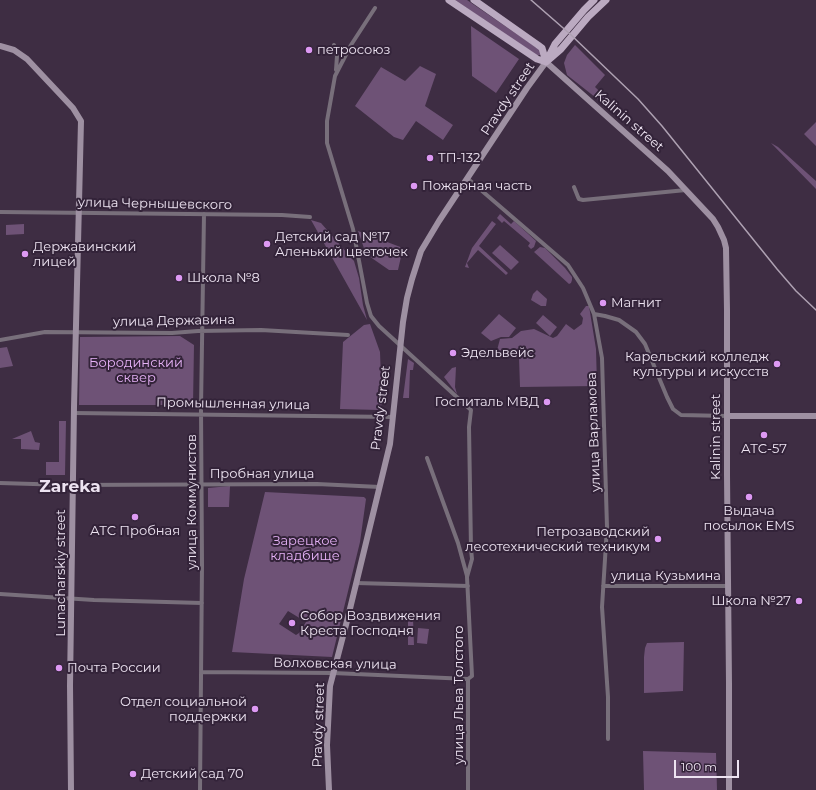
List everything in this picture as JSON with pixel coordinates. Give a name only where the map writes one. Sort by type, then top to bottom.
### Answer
[{"type":"main road","points":[[449,0],[537,59],[546,62]]},
{"type":"main road","points":[[474,0],[542,48],[546,62]]},
{"type":"main road","points":[[584,10],[588,0]]},
{"type":"main road","points":[[546,62],[555,44],[594,0]]},
{"type":"main road","points":[[546,62],[606,0]]},
{"type":"main road","name":"Lunacharskiy street","points":[[0,46],[14,50],[27,59],[73,108],[80,121],[73,485],[70,745],[71,790]]},
{"type":"main road","name":"Pravdy street","points":[[328,790],[330,686],[390,444],[399,346],[407,298],[421,251],[438,221],[546,62]]},
{"type":"main road","name":"Kalinin street","points":[[546,62],[668,171],[718,227],[724,240],[726,248],[727,310],[729,790]]},
{"type":"main road","points":[[727,416],[816,416]]},
{"type":"street","points":[[335,76],[350,45],[375,8]]},
{"type":"street","points":[[334,45],[337,52],[338,62],[335,76]]},
{"type":"street","name":"улица Льва Толстого","points":[[335,76],[327,121],[327,143],[352,229],[366,303],[371,316],[399,346],[471,410],[469,427],[472,559],[467,577],[472,676],[468,679],[468,790]]},
{"type":"street","name":"улица Варламова","points":[[467,178],[568,265],[583,288],[594,314],[602,358],[607,527],[602,607],[608,697],[608,739]]},
{"type":"street","points":[[574,187],[579,199],[583,200],[686,190]]},
{"type":"street","name":"улица Чернышевского","points":[[0,212],[282,215],[310,217]]},
{"type":"street","name":"улица Коммунистов","points":[[200,790],[202,603],[201,414],[204,214]]},
{"type":"street","points":[[594,314],[611,317],[636,332],[645,344],[673,409],[682,415],[727,416]]},
{"type":"street","name":"улица Державина","points":[[0,340],[45,332],[172,333],[261,330],[348,335]]},
{"type":"street","name":"Промышленная улица","points":[[74,413],[393,416]]},
{"type":"street","points":[[427,458],[458,543],[467,577]]},
{"type":"street","name":"Пробная улица","points":[[0,483],[73,485],[317,484],[380,487]]},
{"type":"street","points":[[356,583],[468,586]]},
{"type":"street","name":"улица Кузьмина","points":[[603,586],[728,586]]},
{"type":"street","points":[[0,594],[202,603]]},
{"type":"street","name":"Волховская улица","points":[[201,672],[333,672],[468,679]]},
{"type":"green space","points":[[455,0],[467,0],[540,50],[541,55],[536,55]]},
{"type":"green space","points":[[471,26],[519,59],[496,93],[472,76]]},
{"type":"green space","points":[[575,45],[605,75],[595,87],[618,109],[614,112],[567,75],[564,63],[567,55]]},
{"type":"green space","points":[[420,66],[436,74],[425,106],[453,125],[443,140],[416,121],[403,140],[394,137],[355,106],[381,67],[405,81]]},
{"type":"green space","points":[[816,122],[816,146],[804,134]]},
{"type":"green space","points":[[771,143],[778,147],[816,181],[816,189]]},
{"type":"green space","points":[[500,214],[511,224],[514,221],[536,241],[534,247],[531,249],[528,246],[530,243],[504,221],[502,223],[497,218]]},
{"type":"green space","points":[[311,220],[321,223],[354,261],[359,278],[367,320]]},
{"type":"green space","points":[[492,221],[496,224],[479,246],[508,273],[506,275],[478,250],[467,263],[469,268],[465,267],[472,248]]},
{"type":"green space","points":[[24,224],[24,234],[6,235],[6,225]]},
{"type":"green space","points":[[358,231],[403,248],[398,270],[389,270],[366,254]]},
{"type":"green space","points":[[500,245],[519,262],[511,270],[492,253]]},
{"type":"green space","points":[[540,247],[545,248],[565,268],[572,277],[571,283],[569,284],[534,252]]},
{"type":"green space","points":[[537,290],[547,299],[546,306],[541,306],[531,300],[533,294]]},
{"type":"green space","points":[[586,306],[589,306],[596,349],[597,386],[520,387],[519,357],[496,354],[500,339],[512,338],[521,331],[534,329],[553,338],[557,336],[566,324],[574,330],[582,324],[583,318],[580,314]]},
{"type":"green space","points":[[499,314],[516,328],[509,337],[501,337],[491,341],[481,333]]},
{"type":"green space","points":[[543,315],[557,327],[550,336],[536,323]]},
{"type":"green space","points":[[370,324],[380,352],[382,404],[379,410],[340,409],[343,342],[364,325]]},
{"type":"green space","name":"Бородинский сквер","points":[[180,336],[194,345],[193,405],[79,405],[80,337]]},
{"type":"green space","points":[[7,347],[13,366],[0,368],[0,348]]},
{"type":"green space","points":[[408,359],[414,363],[413,370],[410,370],[409,398],[403,398]]},
{"type":"green space","points":[[456,367],[455,387],[457,394],[444,377],[452,368]]},
{"type":"green space","points":[[59,421],[66,421],[65,475],[46,475],[46,462],[59,462]]},
{"type":"green space","points":[[31,431],[35,442],[40,443],[39,450],[21,449],[21,439],[12,439]]},
{"type":"green space","points":[[230,486],[229,507],[208,507],[208,488]]},
{"type":"green space","name":"Зарецкое кладбище","points":[[265,492],[364,497],[366,499],[360,542],[332,657],[232,652],[244,579]],"holes":[[[288,611],[306,622],[296,635],[279,624]]]},
{"type":"green space","points":[[408,618],[413,618],[414,645],[408,645]]},
{"type":"green space","points":[[418,628],[429,629],[427,644],[417,643]]},
{"type":"green space","points":[[684,642],[683,691],[644,693],[644,657],[647,643]]},
{"type":"green space","points":[[643,751],[716,753],[717,790],[644,790]]},
{"type":"railway","points":[[531,0],[570,34],[638,99],[662,126],[777,269],[796,291],[816,310]]},
{"type":"place","name":"петросоюз","points":[[309,50]]},
{"type":"place","name":"ТП-132","points":[[430,158]]},
{"type":"place","name":"Пожарная часть","points":[[414,186]]},
{"type":"place","name":"Детский сад №17 Аленький цветочек","points":[[267,244]]},
{"type":"place","name":"Державинский лицей","points":[[25,254]]},
{"type":"place","name":"Школа №8","points":[[179,278]]},
{"type":"place","name":"Магнит","points":[[603,303]]},
{"type":"place","name":"Эдельвейс","points":[[453,353]]},
{"type":"place","name":"Карельский колледж культуры и искусств","points":[[777,364]]},
{"type":"place","name":"Госпиталь МВД","points":[[547,402]]},
{"type":"place","name":"АТС-57","points":[[764,435]]},
{"type":"place","name":"Выдача посылок EMS","points":[[749,497]]},
{"type":"place","name":"АТС Пробная","points":[[135,517]]},
{"type":"place","name":"Петрозаводский лесотехнический техникум","points":[[658,539]]},
{"type":"place","name":"Школа №27","points":[[799,601]]},
{"type":"place","name":"Собор Воздвижения Креста Господня","points":[[292,623]]},
{"type":"place","name":"Почта России","points":[[59,668]]},
{"type":"place","name":"Отдел социальной поддержки","points":[[255,709]]},
{"type":"place","name":"Детский сад 70","points":[[133,774]]},
{"type":"district","name":"Zareka","points":[[70,487]]}]
